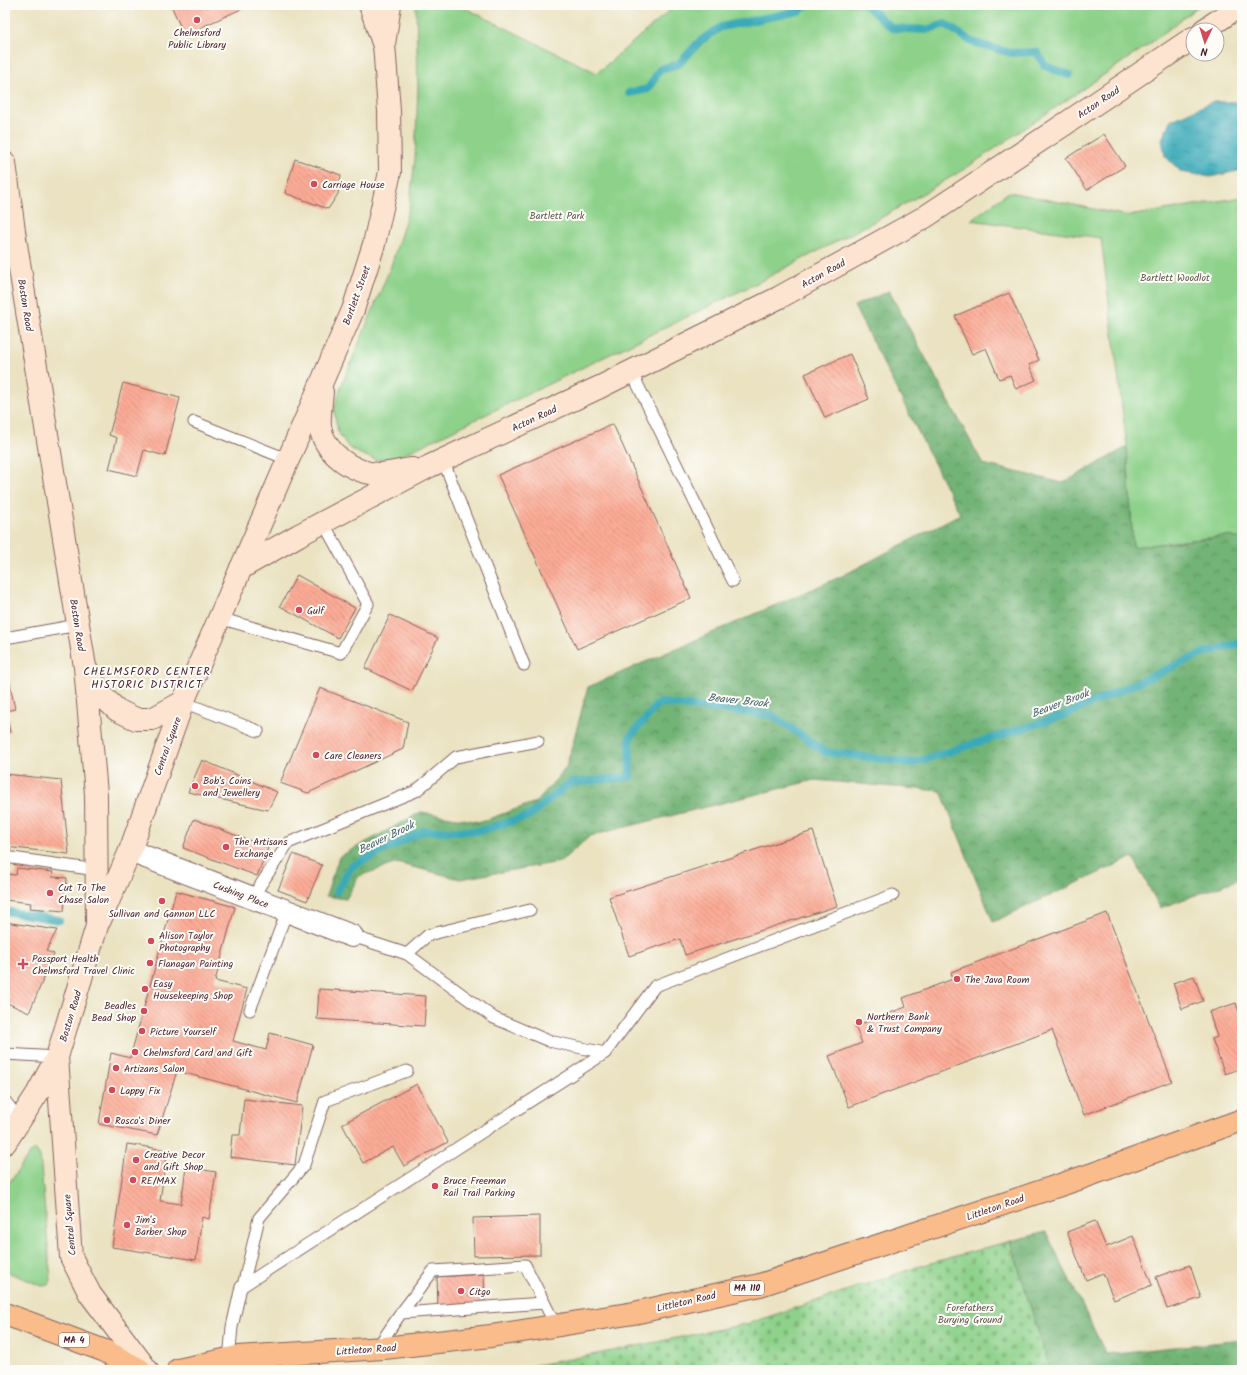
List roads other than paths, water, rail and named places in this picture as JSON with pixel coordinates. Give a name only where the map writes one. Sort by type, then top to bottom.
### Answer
[{"type":"main road","points":[[370,5],[384,44]]},
{"type":"main road","name":"Bartlett Street","points":[[241,568],[322,377],[353,310],[374,244],[390,172],[389,111],[384,44],[390,5]]},
{"type":"main road","points":[[1216,22],[1241,5]]},
{"type":"main road","name":"Acton Road","points":[[241,568],[323,522],[436,463],[600,387],[780,297],[925,217],[1185,43]]},
{"type":"main road","name":"Boston Road","points":[[5,163],[15,238],[85,667],[96,794],[98,926],[57,1057],[37,1094],[5,1143]]},
{"type":"main road","name":"Acton Road","points":[[322,377],[320,425],[324,438],[330,449],[340,460],[367,472],[380,474],[436,463]]},
{"type":"main road","name":"Central Square","points":[[98,926],[130,851],[183,702],[241,568]]},
{"type":"main road","points":[[85,667],[100,694],[117,710],[136,719],[152,719],[183,702]]},
{"type":"main road","name":"Central Square","points":[[57,1057],[71,1257],[90,1294],[147,1370]]},
{"type":"main road","name":"Littleton Road","points":[[178,1370],[229,1359],[377,1348],[491,1336],[634,1313],[760,1285],[1084,1177],[1242,1120]]},
{"type":"main road","name":"MA 4","points":[[5,1314],[104,1351],[140,1370]]},
{"type":"street","name":"Cushing Place","points":[[130,851],[352,936]]},
{"type":"lane","points":[[631,371],[732,581]]},
{"type":"lane","points":[[194,422],[288,459]]},
{"type":"lane","points":[[436,463],[524,665]]},
{"type":"lane","points":[[219,618],[341,653],[368,604],[323,522]]},
{"type":"lane","points":[[5,638],[78,625]]},
{"type":"lane","points":[[183,702],[258,731]]},
{"type":"lane","points":[[252,898],[288,843],[416,790],[456,756],[538,741]]},
{"type":"lane","points":[[5,857],[97,870]]},
{"type":"lane","points":[[243,1286],[605,1054],[655,986],[893,895]]},
{"type":"lane","points":[[407,954],[428,936],[530,910]]},
{"type":"lane","points":[[250,1010],[286,911]]},
{"type":"lane","points":[[352,936],[407,954],[494,1018],[549,1041],[605,1054]]},
{"type":"lane","points":[[5,1054],[57,1057]]},
{"type":"lane","points":[[229,1359],[232,1327],[259,1218],[304,1165],[325,1101],[407,1071]]},
{"type":"lane","points":[[5,1101],[20,1120]]},
{"type":"lane","points":[[377,1348],[433,1271],[525,1264],[556,1326]]},
{"type":"lane","points":[[401,1313],[544,1303]]},
{"type":"water","points":[[1212,102],[1242,102],[1242,170],[1210,177],[1181,172],[1165,156],[1162,139],[1170,121]]},
{"type":"waterway","points":[[629,93],[648,89],[660,69],[679,64],[700,41],[721,27],[799,11],[807,5]]},
{"type":"waterway","points":[[866,5],[892,28],[926,30],[945,24],[972,42],[1011,53],[1037,52],[1045,66],[1069,75]]},
{"type":"waterway","name":"Beaver Brook","points":[[337,891],[352,866],[423,831],[480,831],[529,816],[570,783],[630,777],[630,737],[659,703],[772,715],[825,752],[913,763],[1065,715],[1206,652],[1242,643]]},
{"type":"waterway","name":"Beaver Brook","points":[[5,911],[59,920]]},
{"type":"place","name":"Chelmsford Public Library","points":[[197,20]]},
{"type":"place","name":"Carriage House","points":[[314,184]]},
{"type":"place","name":"Gulf","points":[[299,610]]},
{"type":"place","name":"Care Cleaners","points":[[316,755]]},
{"type":"place","name":"Bob's Coins and Jewellery","points":[[195,786]]},
{"type":"place","name":"The Artisans Exchange","points":[[226,847]]},
{"type":"place","name":"Cut To The Chase Salon","points":[[50,893]]},
{"type":"place","name":"Sullivan and Gannon LLC","points":[[162,901]]},
{"type":"place","name":"Alison Taylor Photography","points":[[151,941]]},
{"type":"place","name":"Flanagan Painting","points":[[150,963]]},
{"type":"place","name":"Passport Health Chelmsford Travel Clinic","points":[[23,964]]},
{"type":"place","name":"The Java Room","points":[[957,979]]},
{"type":"place","name":"Easy Housekeeping Shop","points":[[145,989]]},
{"type":"place","name":"Beadles Bead Shop","points":[[144,1011]]},
{"type":"place","name":"Northern Bank & Trust Company","points":[[859,1022]]},
{"type":"place","name":"Picture Yourself","points":[[142,1031]]},
{"type":"place","name":"Chelmsford Card and Gift","points":[[135,1052]]},
{"type":"place","name":"Artizans Salon","points":[[116,1068]]},
{"type":"place","name":"Lappy Fix","points":[[112,1090]]},
{"type":"place","name":"Rosco's Diner","points":[[107,1120]]},
{"type":"place","name":"Creative Decor and Gift Shop","points":[[136,1160]]},
{"type":"place","name":"RE/MAX","points":[[133,1180]]},
{"type":"place","name":"Bruce Freeman Rail Trail Parking","points":[[435,1186]]},
{"type":"place","name":"Jim's Barber Shop","points":[[127,1225]]},
{"type":"place","name":"Citgo","points":[[461,1291]]},
{"type":"district","name":"CHELMSFORD CENTER HISTORIC DISTRICT","points":[[147,677]]},
{"type":"park label","name":"Bartlett Park","points":[[557,215]]},
{"type":"park label","name":"Bartlett Woodlot","points":[[1175,277]]},
{"type":"park label","name":"Forefathers Burying Ground","points":[[970,1312]]}]
